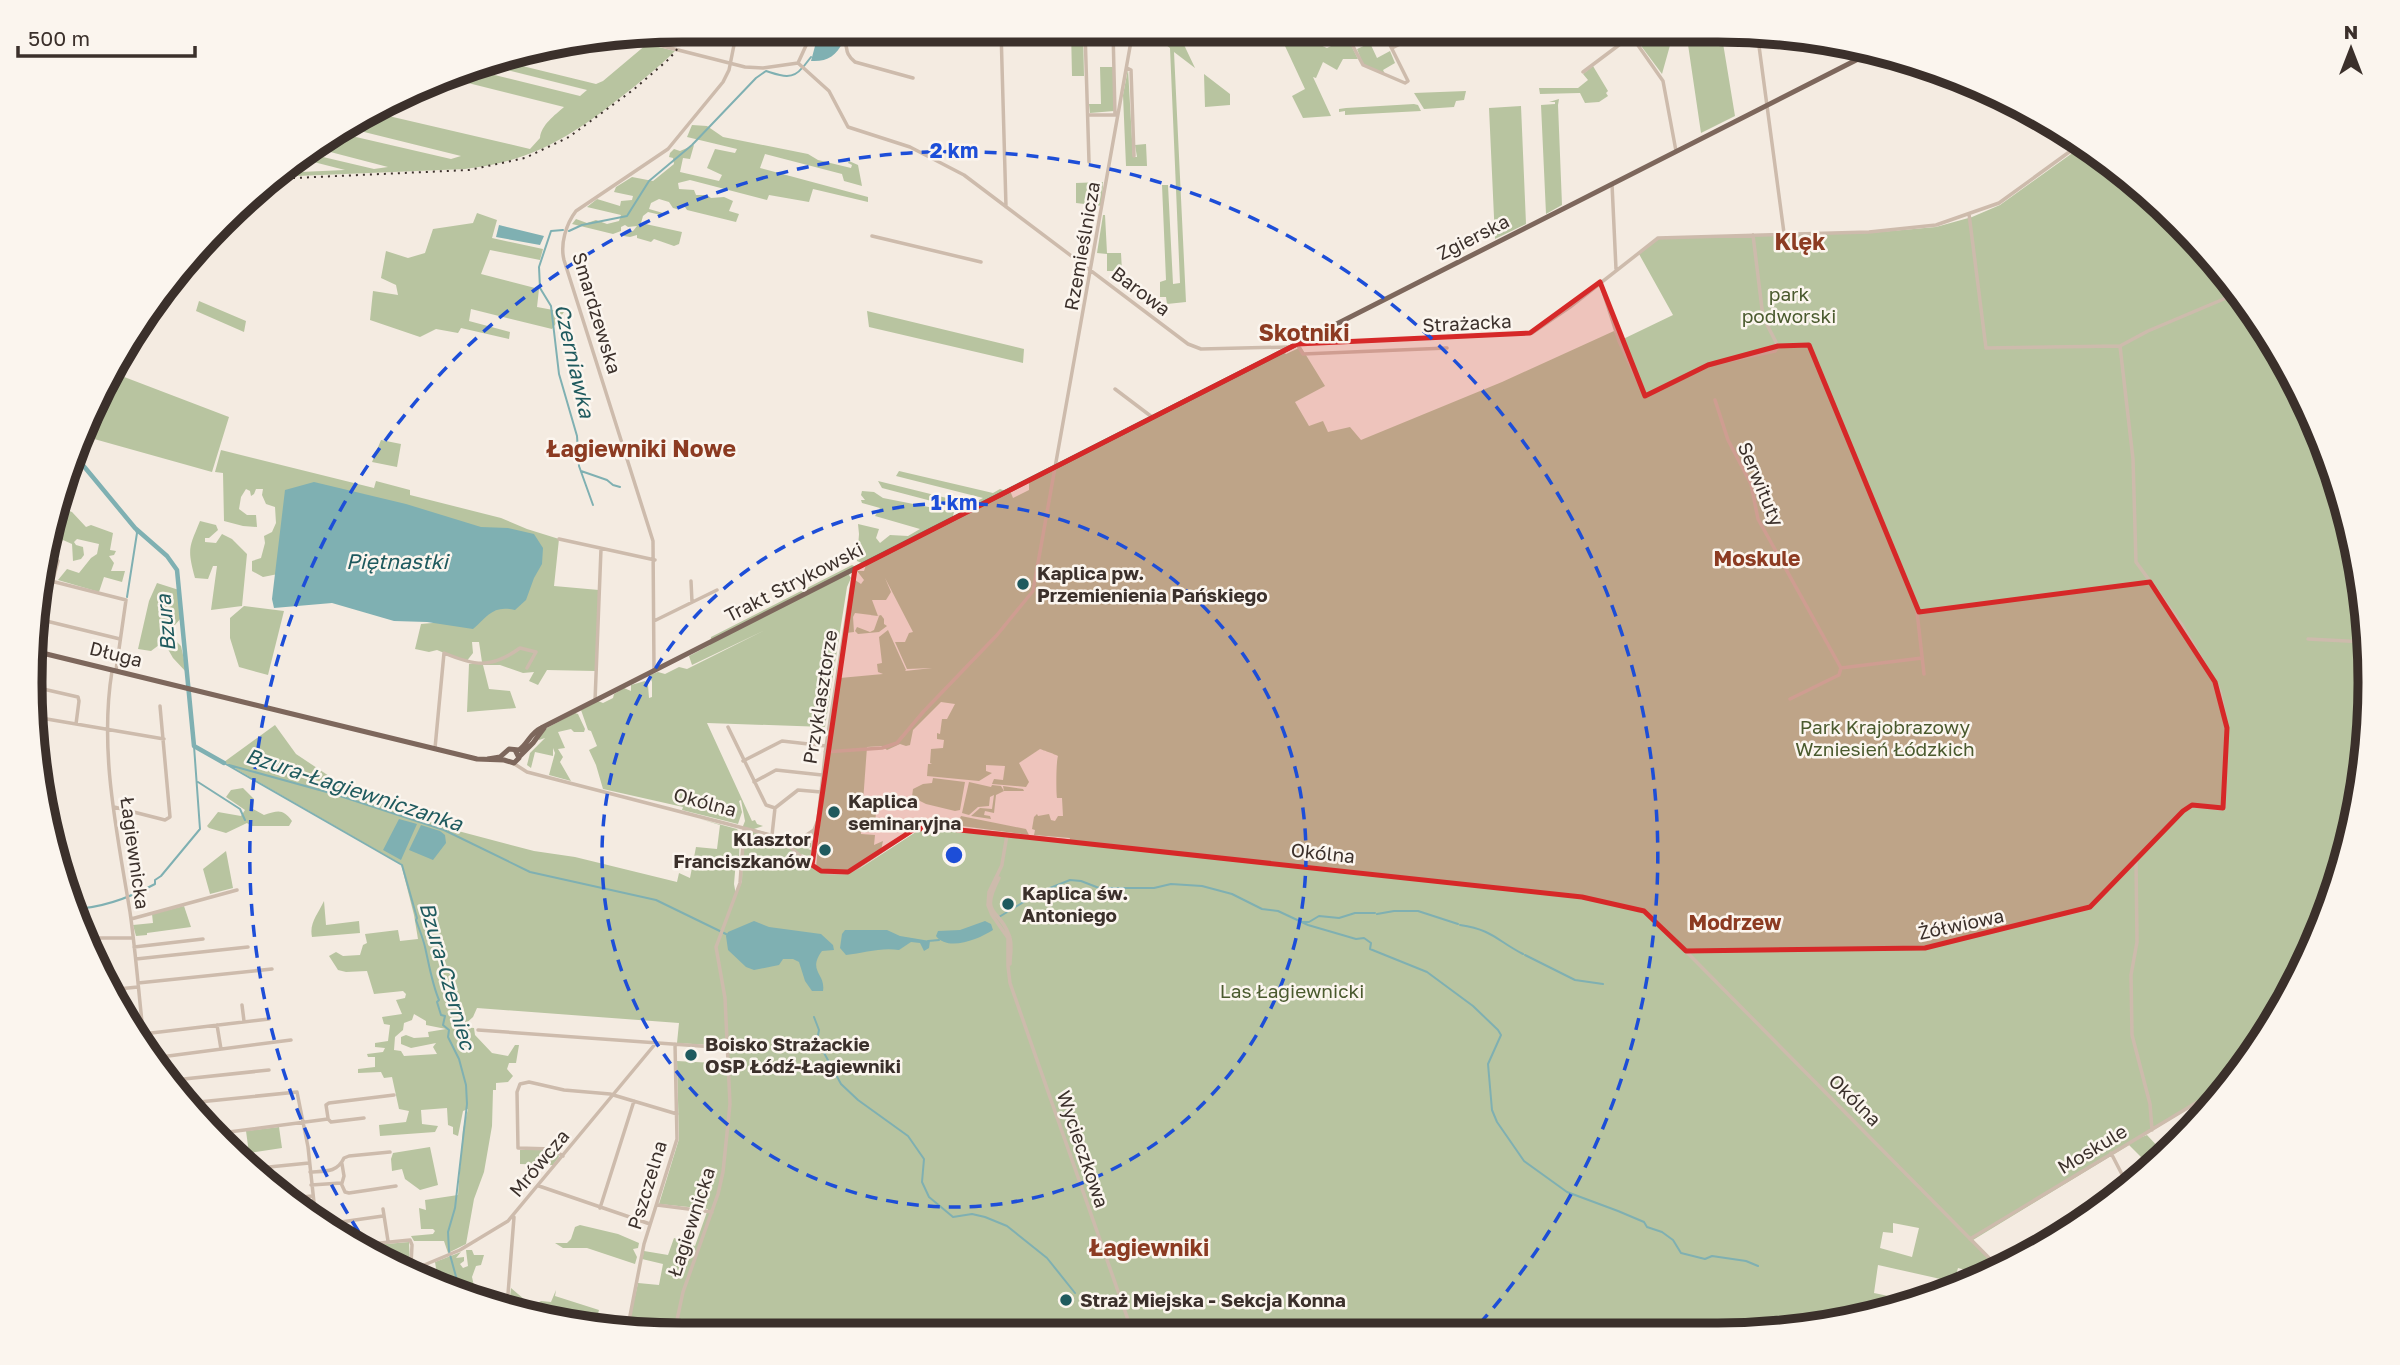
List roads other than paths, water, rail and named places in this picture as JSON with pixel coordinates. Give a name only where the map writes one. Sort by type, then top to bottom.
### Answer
[{"type":"main road","name":"Zgierska","points":[[1152,417],[1860,58]]},
{"type":"main road","name":"Trakt Strykowski","points":[[504,754],[508,750],[524,746],[534,732],[547,725],[1152,417]]},
{"type":"main road","name":"Długa","points":[[43,653],[189,689]]},
{"type":"main road","name":"Okólna","points":[[189,689],[435,748],[488,759],[514,760]]},
{"type":"main road","name":"Trakt Strykowski","points":[[514,760],[547,725]]},
{"type":"main road","points":[[504,754],[514,760],[515,750]]},
{"type":"main road","name":"Okólna","points":[[488,759],[504,754]]},
{"type":"street","name":"Smardzewska","points":[[654,671],[655,560],[652,536],[562,248],[569,222],[576,211],[668,149],[725,79],[734,42]]},
{"type":"street","points":[[650,43],[745,67],[763,68],[798,63],[808,42]]},
{"type":"street","points":[[845,42],[850,58],[855,62],[913,78]]},
{"type":"street","points":[[1001,42],[1006,206]]},
{"type":"street","points":[[1085,42],[1089,162]]},
{"type":"street","points":[[1088,115],[1117,115],[1114,42]]},
{"type":"street","name":"Rzemieślnicza","points":[[825,752],[882,748],[899,741],[1026,603],[1033,591],[1131,42]]},
{"type":"street","points":[[1351,42],[1362,64],[1405,83],[1408,81],[1389,42]]},
{"type":"street","points":[[1392,48],[1404,42]]},
{"type":"street","points":[[1583,72],[1624,42]]},
{"type":"street","points":[[1636,42],[1663,81],[1676,151]]},
{"type":"street","points":[[1759,43],[1784,233]]},
{"type":"street","name":"Barowa","points":[[798,63],[830,91],[848,127],[906,145],[964,175],[1194,347],[1294,346]]},
{"type":"street","points":[[1127,68],[1131,71],[1134,156]]},
{"type":"street","name":"Strażacka","points":[[1294,346],[1530,333],[1555,318],[1660,237],[1899,230],[1936,225],[2003,200],[2072,150]]},
{"type":"street","points":[[1612,184],[1616,270]]},
{"type":"street","points":[[1969,214],[1986,348],[2120,346],[2148,331],[2229,297]]},
{"type":"street","points":[[1753,234],[1763,317],[1778,346]]},
{"type":"street","points":[[872,236],[981,262]]},
{"type":"street","points":[[1600,282],[1619,341],[1645,396],[1701,367],[1774,351],[1778,346],[1809,345],[1918,612],[1924,674]]},
{"type":"street","points":[[1294,346],[1303,354],[1447,348]]},
{"type":"street","points":[[1918,612],[2150,582],[2138,566],[2136,558],[2133,460],[2120,346]]},
{"type":"street","points":[[1115,388],[1152,417]]},
{"type":"street","name":"Serwituty","points":[[1715,400],[1728,440],[1751,484],[1758,519],[1841,668]]},
{"type":"street","points":[[559,539],[655,560]]},
{"type":"street","points":[[594,701],[601,549]]},
{"type":"street","points":[[47,599],[58,561],[54,560]]},
{"type":"street","name":"Przyklasztorze","points":[[812,865],[825,752],[855,569]]},
{"type":"street","points":[[691,581],[692,602]]},
{"type":"street","name":"Łagiewnicka","points":[[53,582],[126,600],[107,703],[106,730],[119,859],[131,919],[142,1025]]},
{"type":"street","name":"Żółwiowa","points":[[1686,951],[1933,947],[2088,909],[2173,820],[2188,808],[2224,807],[2227,771],[2226,718],[2215,682],[2182,625],[2150,582]]},
{"type":"street","points":[[653,621],[717,590]]},
{"type":"street","points":[[45,620],[120,639]]},
{"type":"street","points":[[2308,639],[2357,642]]},
{"type":"street","points":[[435,748],[444,653],[472,664],[501,660],[520,648],[536,652],[527,668]]},
{"type":"street","points":[[1790,699],[1839,675],[1841,668],[1922,658]]},
{"type":"street","points":[[42,689],[78,697],[76,724]]},
{"type":"street","points":[[114,807],[165,820],[170,815],[160,706]]},
{"type":"street","points":[[43,718],[163,739]]},
{"type":"street","points":[[728,727],[766,805],[775,808]]},
{"type":"street","points":[[743,761],[782,741],[826,746]]},
{"type":"street","name":"Okólna","points":[[514,760],[528,772],[744,830],[772,835],[788,844],[812,865],[830,874],[853,870],[911,832],[924,827],[1578,896],[1646,912],[1992,1261]]},
{"type":"street","points":[[754,782],[776,770],[822,775]]},
{"type":"street","points":[[772,835],[775,808],[798,790],[821,792]]},
{"type":"street","name":"Łagiewnicka","points":[[676,1323],[683,1292],[712,1212],[723,1172],[729,1116],[728,1048],[724,991],[716,951],[740,883],[744,830]]},
{"type":"street","points":[[788,844],[814,830]]},
{"type":"street","name":"Wycieczkowa","points":[[1007,835],[1002,865],[990,904],[1010,938],[1009,972],[1012,989],[1129,1323]]},
{"type":"street","points":[[2136,860],[2137,942],[2131,975],[2132,1035],[2150,1104],[2152,1129]]},
{"type":"street","points":[[131,919],[237,890]]},
{"type":"street","points":[[95,938],[133,938]]},
{"type":"street","points":[[134,947],[202,939]]},
{"type":"street","points":[[135,959],[248,947]]},
{"type":"street","points":[[120,989],[272,969]]},
{"type":"street","points":[[242,1005],[244,1021]]},
{"type":"street","points":[[147,1033],[269,1018]]},
{"type":"street","points":[[217,1025],[221,1049]]},
{"type":"street","points":[[478,1030],[728,1048]]},
{"type":"street","points":[[163,1057],[290,1040]]},
{"type":"street","name":"Mrówcza","points":[[424,1268],[508,1221],[656,1043]]},
{"type":"street","name":"Pszczelna","points":[[628,1321],[650,1224],[677,1139],[675,1044]]},
{"type":"street","points":[[180,1079],[269,1070]]},
{"type":"street","points":[[564,1156],[552,1149],[518,1148],[517,1092],[520,1084],[529,1082],[564,1090],[613,1094],[677,1114]]},
{"type":"street","points":[[198,1102],[297,1092],[306,1136],[314,1205]]},
{"type":"street","points":[[328,1119],[326,1105],[329,1103],[394,1095]]},
{"type":"street","name":"Moskule","points":[[1970,1239],[2206,1097]]},
{"type":"street","points":[[600,1208],[634,1101]]},
{"type":"street","points":[[227,1132],[328,1119],[331,1122],[364,1118]]},
{"type":"street","points":[[310,1172],[335,1170],[344,1158],[349,1156],[390,1152]]},
{"type":"street","points":[[2111,1153],[2124,1177]]},
{"type":"street","points":[[342,1162],[345,1192],[396,1186]]},
{"type":"street","points":[[264,1167],[309,1163]]},
{"type":"street","points":[[311,1185],[342,1183]]},
{"type":"street","points":[[539,1186],[650,1224]]},
{"type":"street","points":[[302,1197],[312,1196]]},
{"type":"street","points":[[657,1205],[712,1212]]},
{"type":"street","points":[[383,1209],[387,1241]]},
{"type":"street","points":[[509,1298],[514,1214]]},
{"type":"street","points":[[339,1222],[383,1216]]},
{"type":"street","points":[[508,1221],[513,1224]]},
{"type":"street","points":[[373,1243],[405,1240],[412,1243],[411,1262]]},
{"type":"water","points":[[816,42],[843,42],[830,57],[811,61]]},
{"type":"water","points":[[499,225],[544,236],[540,245],[496,237]]},
{"type":"water","name":"Piętnastki","points":[[314,482],[406,504],[481,527],[508,528],[534,534],[543,548],[542,564],[526,600],[515,610],[501,609],[492,612],[473,629],[427,622],[394,621],[332,603],[274,608],[272,599],[285,490]]},
{"type":"water","points":[[399,819],[417,824],[401,860],[383,850]]},
{"type":"water","points":[[421,825],[445,835],[446,843],[433,860],[409,850]]},
{"type":"water","points":[[754,921],[769,927],[821,934],[833,945],[834,950],[822,951],[816,963],[823,991],[812,991],[805,981],[799,962],[793,959],[783,959],[779,965],[754,970],[746,967],[728,950],[728,932]]},
{"type":"water","points":[[985,921],[991,924],[993,930],[972,940],[956,944],[941,941],[936,936],[938,931],[960,930]]},
{"type":"water","points":[[845,930],[887,930],[900,936],[930,941],[929,948],[924,951],[920,943],[911,942],[899,950],[846,955],[840,948]]},
{"type":"waterway","points":[[804,66],[811,57]]},
{"type":"waterway","name":"Czerniawka","points":[[569,231],[582,225],[627,216],[649,181],[692,145],[756,78],[766,71],[790,76],[802,68]]},
{"type":"waterway","name":"Czerniawka","points":[[563,230],[551,231],[539,267],[540,288],[551,306],[559,374],[577,436],[579,466],[593,505]]},
{"type":"waterway","name":"Bzura","points":[[81,463],[135,528],[167,556],[177,570],[194,746],[224,763]]},
{"type":"waterway","name":"Czerniawka","points":[[581,471],[620,487]]},
{"type":"waterway","points":[[127,597],[137,533],[135,528]]},
{"type":"waterway","points":[[84,908],[116,901],[155,884],[155,880],[200,829],[194,746]]},
{"type":"waterway","name":"Bzura-Czerniec","points":[[224,763],[402,865],[439,1000],[437,1002],[441,1015],[445,1016],[443,1025],[449,1030],[448,1037],[459,1059],[466,1085],[467,1104],[455,1208],[448,1232],[449,1251],[457,1282]]},
{"type":"waterway","name":"Bzura-Łagiewniczanka","points":[[229,765],[334,794],[444,830],[530,872],[656,900],[728,935]]},
{"type":"waterway","points":[[198,782],[240,809],[245,820]]},
{"type":"waterway","name":"Bzura-Łagiewniczanka","points":[[999,917],[1040,892],[1070,880],[1099,888],[1154,888],[1171,884],[1202,886],[1232,894],[1262,909],[1278,911],[1308,925],[1356,939],[1364,938],[1371,943],[1370,949],[1427,972],[1473,1006],[1498,1030],[1501,1035],[1488,1064],[1492,1110],[1497,1122],[1524,1161],[1567,1192],[1618,1211],[1662,1232],[1673,1240],[1681,1253],[1705,1259],[1712,1256],[1746,1261],[1758,1266]]},
{"type":"waterway","points":[[1377,914],[1418,911],[1458,924]]},
{"type":"waterway","points":[[1301,922],[1309,922],[1319,916],[1339,918],[1355,913],[1375,913]]},
{"type":"waterway","points":[[1460,925],[1487,933],[1523,954]]},
{"type":"waterway","name":"Bzura-Łagiewniczanka","points":[[928,941],[939,940]]},
{"type":"waterway","points":[[1525,955],[1575,980],[1603,984]]},
{"type":"waterway","points":[[814,1017],[819,1030],[817,1040],[841,1084],[858,1100],[908,1136],[924,1159],[922,1182],[929,1197],[953,1217],[972,1214],[1007,1226],[1047,1258],[1075,1293]]},
{"type":"railway","points":[[288,178],[469,170],[525,158],[569,137],[633,90],[669,59],[683,42]]},
{"type":"place","name":"Kaplica pw. Przemienienia Pańskiego","points":[[1023,584]]},
{"type":"place","name":"Kaplica seminaryjna","points":[[834,812]]},
{"type":"place","name":"Klasztor Franciszkanów","points":[[825,850]]},
{"type":"place","name":"Kaplica św. Antoniego","points":[[1008,904]]},
{"type":"place","name":"Boisko Strażackie OSP Łódź-Łagiewniki","points":[[691,1055]]},
{"type":"place","name":"Straż Miejska - Sekcja Konna","points":[[1066,1300]]},
{"type":"district","name":"Klęk","points":[[1800,242]]},
{"type":"district","name":"Skotniki","points":[[1304,333]]},
{"type":"district","name":"Łagiewniki Nowe","points":[[641,449]]},
{"type":"district","name":"Moskule","points":[[1757,559]]},
{"type":"district","name":"Modrzew","points":[[1735,923]]},
{"type":"district","name":"Łagiewniki","points":[[1149,1248]]},
{"type":"park label","name":"park podworski","points":[[1789,305]]},
{"type":"park label","name":"Park Krajobrazowy Wzniesień Łódzkich","points":[[1885,738]]},
{"type":"park label","name":"Las Łagiewnicki","points":[[1292,991]]}]
